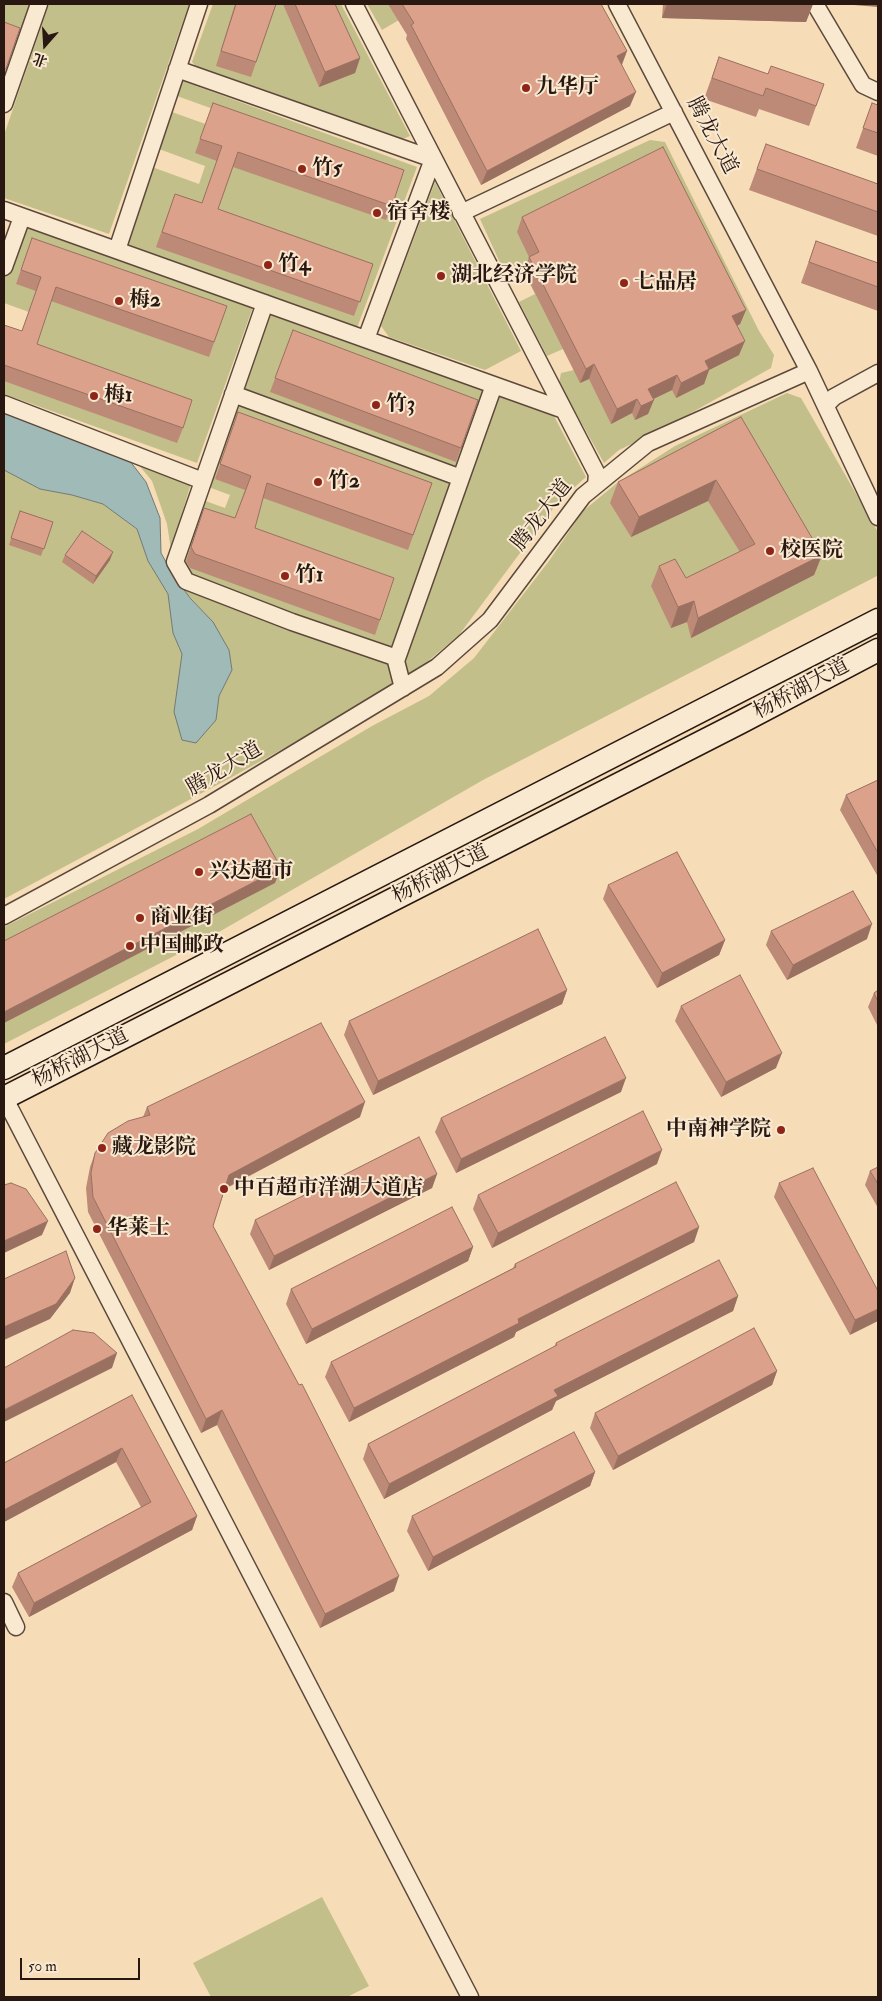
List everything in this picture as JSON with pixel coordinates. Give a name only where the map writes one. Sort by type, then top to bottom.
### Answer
[{"type":"main road","name":"杨桥湖大道","points":[[4,1068],[878,620]]},
{"type":"main road","name":"杨桥湖大道","points":[[4,1098],[878,650]]},
{"type":"street","points":[[4,104],[38,4]]},
{"type":"street","points":[[117,250],[199,4]]},
{"type":"street","points":[[354,4],[596,474],[596,485]]},
{"type":"street","name":"腾龙大道","points":[[4,916],[209,805],[437,667],[490,620],[583,496],[648,443],[809,370],[617,4]]},
{"type":"street","points":[[814,4],[863,85],[878,92]]},
{"type":"street","points":[[177,69],[433,159]]},
{"type":"street","points":[[461,213],[674,112]]},
{"type":"street","points":[[366,339],[433,159]]},
{"type":"street","points":[[4,210],[562,409]]},
{"type":"street","points":[[4,267],[22,216]]},
{"type":"street","points":[[265,303],[175,562],[186,581],[292,622],[397,658]]},
{"type":"street","points":[[809,370],[878,517]]},
{"type":"street","points":[[826,405],[834,397],[878,373]]},
{"type":"street","points":[[403,688],[397,667],[397,658],[494,385]]},
{"type":"street","points":[[233,394],[461,478]]},
{"type":"street","points":[[4,404],[203,481]]},
{"type":"street","points":[[4,1098],[470,1997]]},
{"type":"street","points":[[4,1602],[16,1628]]},
{"type":"shaded area","points":[[4,4],[30,4],[4,81]]},
{"type":"shaded area","points":[[49,4],[189,4],[109,234],[4,198],[4,135]]},
{"type":"shaded area","points":[[213,4],[341,4],[410,136],[400,140],[199,70],[192,62]]},
{"type":"shaded area","points":[[367,4],[426,4],[382,30]]},
{"type":"shaded area","points":[[183,81],[417,167],[357,328],[124,243],[152,167],[199,184],[205,166],[159,149],[172,112],[211,126],[216,110],[177,96]]},
{"type":"shaded area","name":"七品居","points":[[650,140],[665,142],[759,331],[774,355],[771,368],[659,431],[619,450],[604,463],[559,383],[561,373],[574,370],[563,349],[547,356],[519,302],[535,294],[524,272],[507,278],[480,219]]},
{"type":"shaded area","points":[[435,182],[521,351],[485,370],[389,337],[381,326]]},
{"type":"shaded area","points":[[22,225],[253,307],[197,463],[4,394],[4,325],[21,332],[29,312],[4,303],[4,278]]},
{"type":"shaded area","points":[[268,314],[554,416],[586,477],[558,502],[459,635],[402,683],[232,777],[4,899],[4,470],[40,489],[72,495],[103,504],[137,529],[148,561],[168,594],[173,633],[182,654],[174,712],[216,720],[219,696],[232,670],[229,650],[213,623],[181,587],[397,658],[463,474],[240,391]]},
{"type":"shaded area","points":[[787,393],[801,398],[878,532],[877,576],[483,780],[205,940],[4,1044],[4,927],[198,829],[372,726],[429,696],[474,658],[549,561],[583,511],[617,483],[675,446]]},
{"type":"shaded area","points":[[235,399],[454,482],[393,651],[170,569],[197,498],[225,508],[230,495],[203,485]]},
{"type":"shaded area","points":[[133,458],[192,480],[171,550],[167,524],[152,481]]},
{"type":"shaded area","points":[[322,1897],[369,1986],[347,1997],[211,1997],[193,1963]]},
{"type":"water","points":[[4,411],[126,456],[146,482],[160,518],[161,553],[175,578],[191,599],[213,622],[229,650],[232,670],[219,696],[216,720],[196,743],[182,740],[174,712],[182,654],[173,633],[168,594],[148,561],[137,529],[103,504],[72,495],[40,489],[4,470]]},
{"type":"building","points":[[236,4],[276,4],[256,62],[221,51]]},
{"type":"building","points":[[295,4],[335,4],[360,58],[325,72]]},
{"type":"building","name":"九华厅","points":[[402,4],[601,4],[627,51],[617,56],[636,92],[487,171],[411,25],[414,23]]},
{"type":"building","points":[[4,22],[20,28],[6,69],[4,68]]},
{"type":"building","points":[[719,57],[768,74],[771,66],[824,84],[816,106],[766,88],[763,96],[712,78]]},
{"type":"building","name":"宿舍楼","points":[[213,103],[404,170],[392,206],[238,152],[218,209],[373,264],[360,302],[162,232],[175,194],[202,203],[222,146],[200,139]]},
{"type":"building","points":[[872,103],[878,105],[878,133],[863,128]]},
{"type":"building","points":[[766,144],[878,184],[878,212],[757,169]]},
{"type":"building","name":"七品居","points":[[663,147],[746,310],[732,316],[745,341],[705,361],[709,369],[681,383],[677,375],[648,389],[654,400],[641,406],[637,399],[617,409],[594,364],[586,369],[529,257],[539,252],[522,217]]},
{"type":"building","points":[[32,238],[227,306],[214,342],[56,287],[37,344],[192,400],[183,428],[4,365],[4,325],[22,331],[41,277],[21,270]]},
{"type":"building","points":[[816,241],[878,263],[878,287],[809,262]]},
{"type":"building","name":"竹3","points":[[293,330],[478,400],[461,448],[275,378]]},
{"type":"building","points":[[238,412],[432,483],[413,535],[267,483],[255,528],[394,578],[380,620],[195,554],[191,547],[204,508],[235,518],[251,476],[220,464]]},
{"type":"building","name":"校医院","points":[[741,417],[822,555],[698,618],[694,601],[678,607],[659,566],[675,559],[686,578],[755,544],[716,480],[639,517],[618,482]]},
{"type":"building","points":[[20,511],[53,522],[44,549],[11,538]]},
{"type":"building","points":[[82,531],[113,552],[96,576],[65,555]]},
{"type":"building","points":[[878,780],[878,853],[846,795]]},
{"type":"building","name":"商业街","points":[[251,814],[281,868],[4,1012],[4,941]]},
{"type":"building","points":[[677,852],[725,940],[662,973],[608,885]]},
{"type":"building","points":[[853,891],[872,924],[793,965],[771,931]]},
{"type":"building","points":[[538,929],[567,990],[378,1081],[349,1021]]},
{"type":"building","points":[[740,975],[782,1053],[726,1082],[681,1006]]},
{"type":"building","points":[[878,990],[878,1002],[874,993]]},
{"type":"building","points":[[321,1023],[365,1102],[229,1175],[213,1226],[299,1385],[302,1384],[399,1576],[325,1614],[222,1410],[206,1419],[93,1197],[91,1173],[95,1153],[108,1133],[128,1121],[150,1115],[147,1107]]},
{"type":"building","points":[[605,1037],[626,1078],[461,1159],[441,1118]]},
{"type":"building","points":[[643,1111],[662,1150],[498,1233],[478,1195]]},
{"type":"building","points":[[419,1137],[437,1174],[274,1256],[255,1220]]},
{"type":"building","points":[[878,1167],[878,1184],[870,1171]]},
{"type":"building","points":[[813,1168],[878,1291],[878,1309],[855,1320],[779,1183]]},
{"type":"building","points":[[676,1182],[699,1227],[518,1319],[519,1323],[354,1408],[331,1362],[516,1267],[515,1264]]},
{"type":"building","points":[[11,1183],[26,1189],[48,1221],[4,1241],[4,1185]]},
{"type":"building","points":[[452,1207],[473,1247],[312,1329],[291,1289]]},
{"type":"building","points":[[66,1251],[75,1278],[56,1304],[4,1327],[4,1279]]},
{"type":"building","points":[[719,1260],[738,1296],[554,1390],[558,1396],[389,1484],[368,1444],[557,1345],[556,1343]]},
{"type":"building","points":[[754,1328],[777,1371],[618,1456],[595,1413]]},
{"type":"building","points":[[73,1330],[94,1333],[117,1353],[4,1410],[4,1368]]},
{"type":"building","points":[[132,1395],[197,1516],[34,1603],[18,1573],[151,1502],[122,1448],[4,1510],[4,1463]]},
{"type":"building","points":[[574,1432],[595,1472],[433,1557],[412,1516]]},
{"type":"place","name":"九华厅","points":[[526,88]]},
{"type":"place","name":"竹5","points":[[302,169]]},
{"type":"place","name":"宿舍楼","points":[[377,213]]},
{"type":"place","name":"竹4","points":[[268,265]]},
{"type":"place","name":"湖北经济学院","points":[[441,276]]},
{"type":"place","name":"七品居","points":[[624,283]]},
{"type":"place","name":"梅2","points":[[119,301]]},
{"type":"place","name":"梅1","points":[[94,396]]},
{"type":"place","name":"竹3","points":[[376,405]]},
{"type":"place","name":"竹2","points":[[318,482]]},
{"type":"place","name":"校医院","points":[[770,551]]},
{"type":"place","name":"竹1","points":[[285,576]]},
{"type":"place","name":"兴达超市","points":[[199,872]]},
{"type":"place","name":"商业街","points":[[140,918]]},
{"type":"place","name":"中国邮政","points":[[130,946]]},
{"type":"place","name":"中南神学院","points":[[781,1130]]},
{"type":"place","name":"藏龙影院","points":[[102,1148]]},
{"type":"place","name":"中百超市洋湖大道店","points":[[224,1189]]},
{"type":"place","name":"华莱士","points":[[97,1229]]}]
